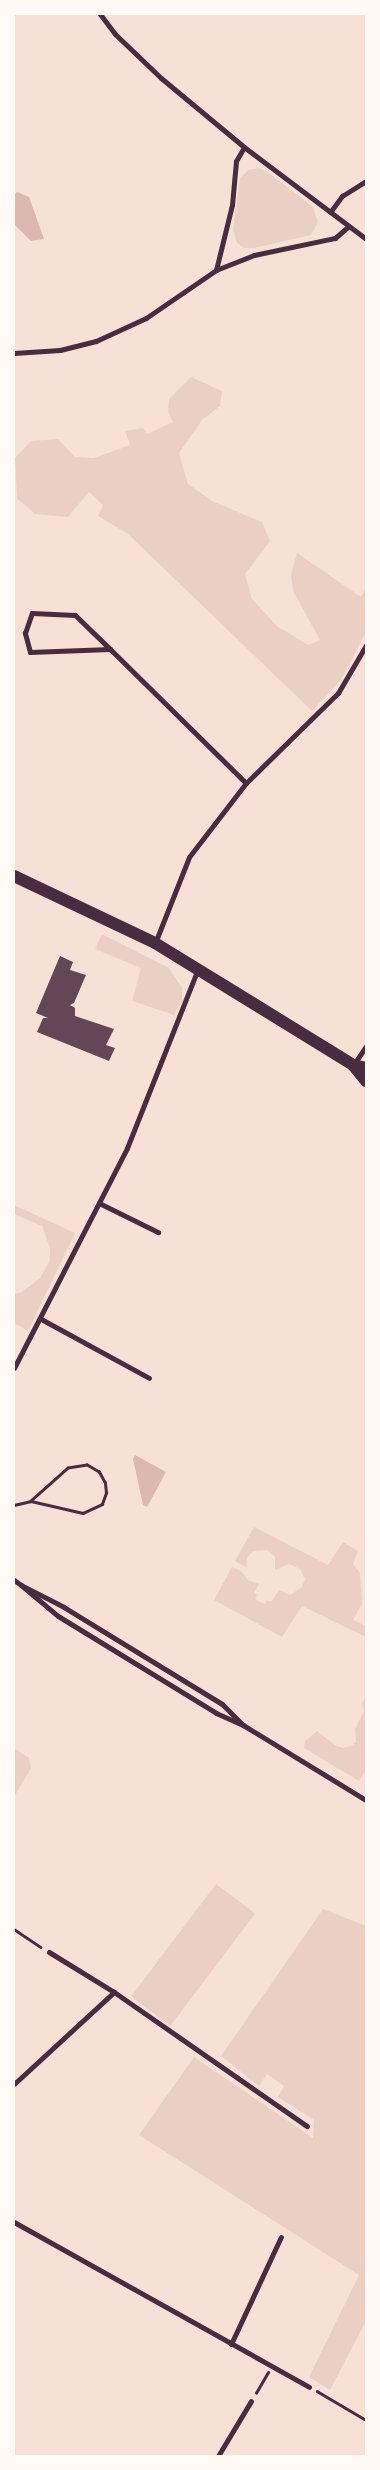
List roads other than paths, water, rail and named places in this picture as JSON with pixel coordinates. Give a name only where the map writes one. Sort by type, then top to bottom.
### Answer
[{"type":"main road","points":[[14,876],[155,943],[353,1065],[366,1068]]},
{"type":"main road","points":[[353,1065],[366,1081]]},
{"type":"street","points":[[100,14],[115,34],[161,78],[244,146],[366,239]]},
{"type":"street","points":[[216,270],[232,205],[236,161],[244,146]]},
{"type":"street","points":[[331,211],[342,196],[366,181]]},
{"type":"street","points":[[14,353],[60,350],[113,335],[146,318],[216,270],[262,253],[334,238],[349,226]]},
{"type":"street","points":[[110,649],[30,652],[25,633],[32,613],[75,615],[110,649],[246,783]]},
{"type":"street","points":[[155,943],[189,857],[246,783],[338,693],[366,645]]},
{"type":"street","points":[[14,1368],[127,1148],[197,970]]},
{"type":"street","points":[[353,1065],[366,1046]]},
{"type":"street","points":[[99,1203],[158,1232]]},
{"type":"street","points":[[40,1319],[148,1378]]},
{"type":"street","points":[[14,1580],[58,1616],[216,1714],[243,1725],[366,1800]]},
{"type":"street","points":[[21,1585],[64,1607],[222,1704],[243,1725]]},
{"type":"street","points":[[49,1952],[114,1992],[307,2126]]},
{"type":"street","points":[[14,2084],[114,1992]]},
{"type":"street","points":[[14,2222],[309,2387]]},
{"type":"street","points":[[231,2344],[281,2237]]},
{"type":"street","points":[[218,2456],[251,2401]]}]
